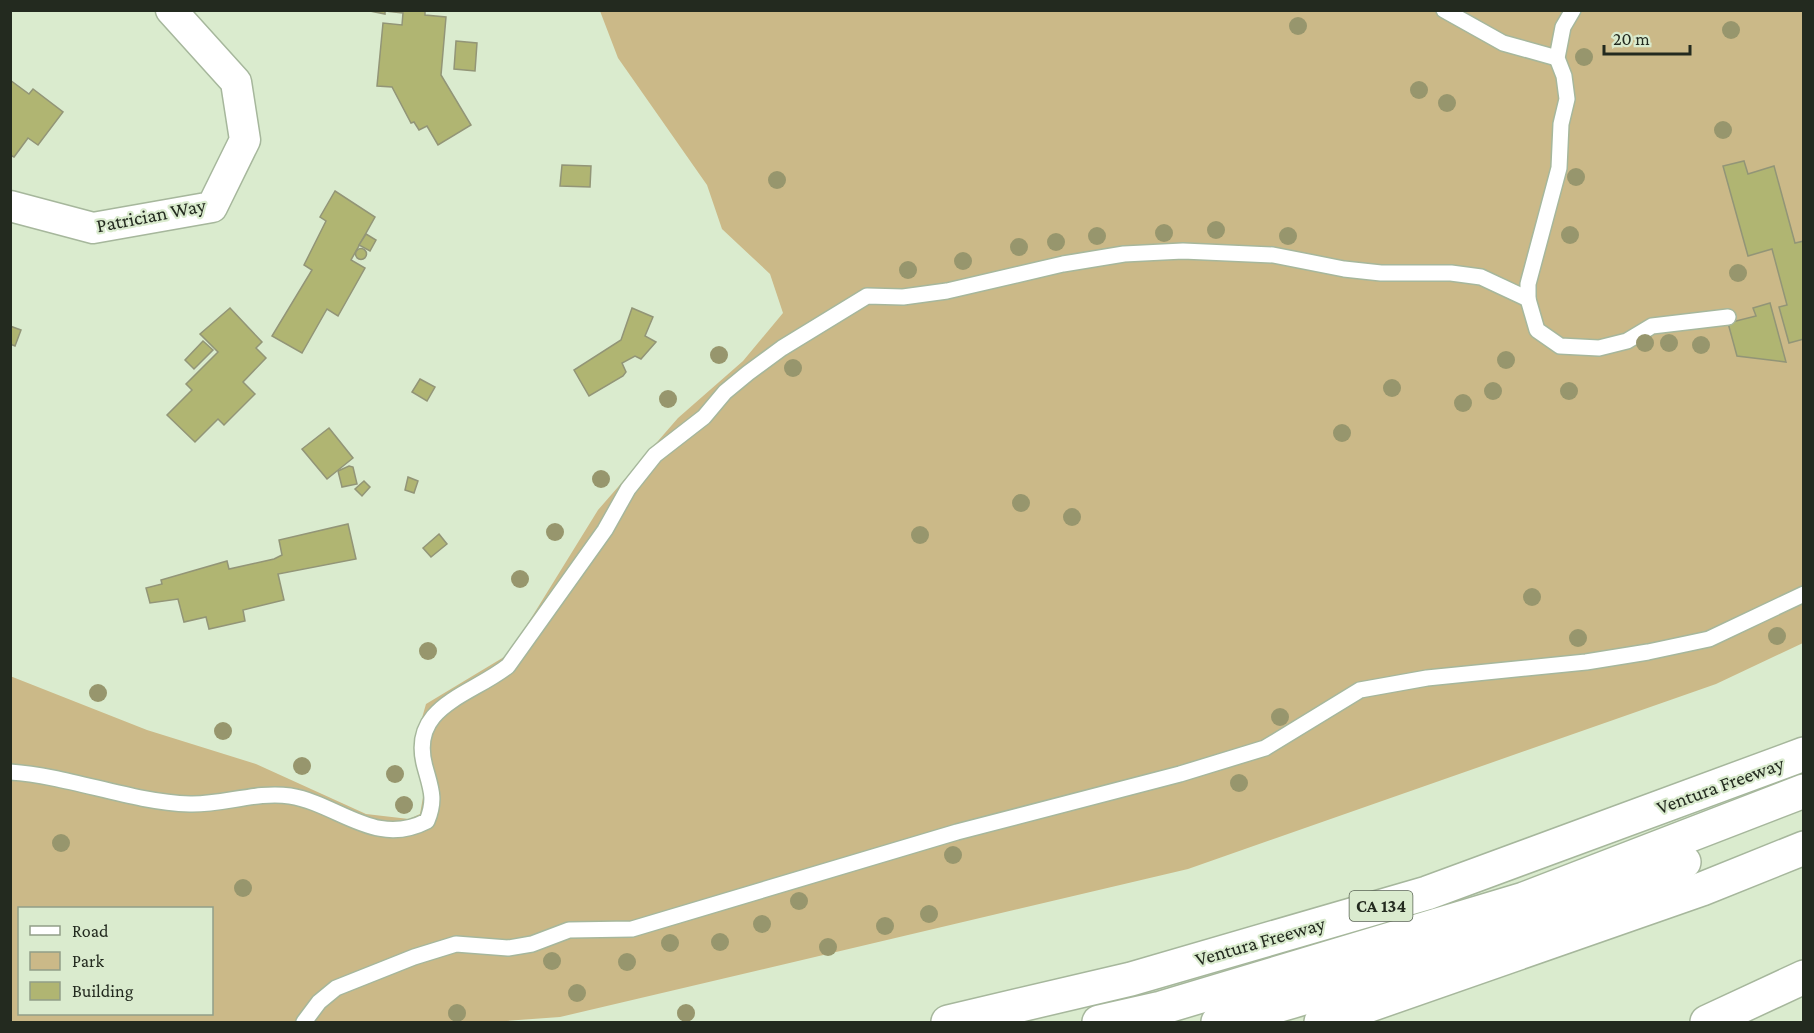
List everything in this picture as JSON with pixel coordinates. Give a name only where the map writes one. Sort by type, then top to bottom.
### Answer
[{"type":"main road","name":"Ventura Freeway","points":[[948,1023],[1131,979],[1427,893],[1803,754]]},
{"type":"main road","points":[[1100,1023],[1161,1008],[1524,899],[1759,810],[1803,791]]},
{"type":"main road","points":[[1218,1023],[1327,993],[1604,896],[1803,811]]},
{"type":"main road","points":[[1321,1023],[1702,889],[1803,848]]},
{"type":"main road","points":[[1707,1023],[1803,977]]},
{"type":"street","name":"Patrician Way","points":[[10,206],[93,228],[212,207],[245,140],[236,82],[171,10]]},
{"type":"lane","points":[[1444,10],[1503,43],[1557,58]]},
{"type":"lane","points":[[1573,10],[1563,27],[1557,58],[1564,76],[1567,99],[1561,124],[1559,168],[1533,262],[1528,299],[1537,330],[1560,346],[1599,348],[1627,341],[1652,326],[1728,317]]},
{"type":"lane","points":[[10,772],[160,801],[191,804],[264,796],[291,796],[372,827],[409,830],[428,821],[434,804],[420,743],[425,727],[436,712],[491,679],[508,666],[606,530],[628,489],[655,455],[704,417],[725,392],[782,348],[867,296],[903,297],[947,291],[1063,264],[1124,254],[1183,251],[1273,255],[1344,269],[1381,273],[1451,273],[1481,277],[1528,299]]},
{"type":"lane","points":[[304,1023],[319,1002],[336,988],[414,957],[456,944],[508,948],[532,944],[570,930],[632,929],[957,832],[1180,774],[1265,748],[1360,690],[1427,678],[1586,662],[1709,639],[1803,594]]},
{"type":"green space","points":[[600,11],[1803,11],[1803,643],[1716,684],[1188,869],[560,1017],[492,1022],[11,1022],[10,676],[147,730],[256,764],[366,814],[409,819],[420,814],[425,786],[416,739],[426,704],[509,654],[598,510],[678,418],[743,361],[783,313],[770,274],[722,229],[707,185],[618,58]]},
{"type":"building","points":[[365,10],[425,10],[425,15],[446,17],[441,75],[471,125],[438,145],[427,126],[419,130],[414,122],[411,123],[392,87],[377,86],[383,23],[402,25],[403,13],[385,11],[385,14]]},
{"type":"building","points":[[456,41],[477,43],[475,71],[454,69]]},
{"type":"building","points":[[10,80],[29,94],[33,89],[63,112],[38,145],[28,138],[14,157],[10,155]]},
{"type":"building","points":[[1744,161],[1748,174],[1774,166],[1795,243],[1804,241],[1804,339],[1789,343],[1779,307],[1787,305],[1772,249],[1748,256],[1723,166]]},
{"type":"building","points":[[562,165],[591,166],[590,187],[560,186]]},
{"type":"building","points":[[335,191],[375,217],[351,260],[365,268],[338,316],[327,309],[302,353],[272,336],[312,270],[304,265],[326,221],[320,217]]},
{"type":"building","points":[[366,234],[376,240],[370,251],[359,245]]},
{"type":"building","points":[[361,248],[367,254],[361,260],[355,254]]},
{"type":"building","points":[[1770,303],[1786,362],[1737,356],[1728,323],[1756,316],[1753,308]]},
{"type":"building","points":[[230,308],[262,342],[256,348],[266,358],[243,382],[255,394],[224,425],[218,419],[195,442],[167,415],[192,390],[186,384],[218,352],[200,334]]},
{"type":"building","points":[[632,308],[653,317],[645,336],[656,342],[641,359],[635,356],[622,363],[626,372],[623,376],[589,396],[574,370],[621,340]]},
{"type":"building","points":[[10,326],[21,330],[15,346],[10,344]]},
{"type":"building","points":[[203,341],[213,350],[194,369],[185,360]]},
{"type":"building","points":[[420,379],[435,387],[427,401],[412,392]]},
{"type":"building","points":[[329,428],[353,458],[327,479],[302,449]]},
{"type":"building","points":[[349,466],[353,467],[357,484],[342,487],[338,471]]},
{"type":"building","points":[[408,477],[418,481],[414,493],[405,490]]},
{"type":"building","points":[[364,481],[370,487],[362,496],[355,489]]},
{"type":"building","points":[[348,524],[356,559],[278,574],[284,600],[243,610],[245,621],[209,629],[206,617],[184,622],[178,599],[150,603],[146,588],[162,584],[161,580],[227,561],[229,569],[274,559],[282,555],[279,540]]},
{"type":"building","points":[[439,534],[447,544],[431,557],[423,548]]}]
